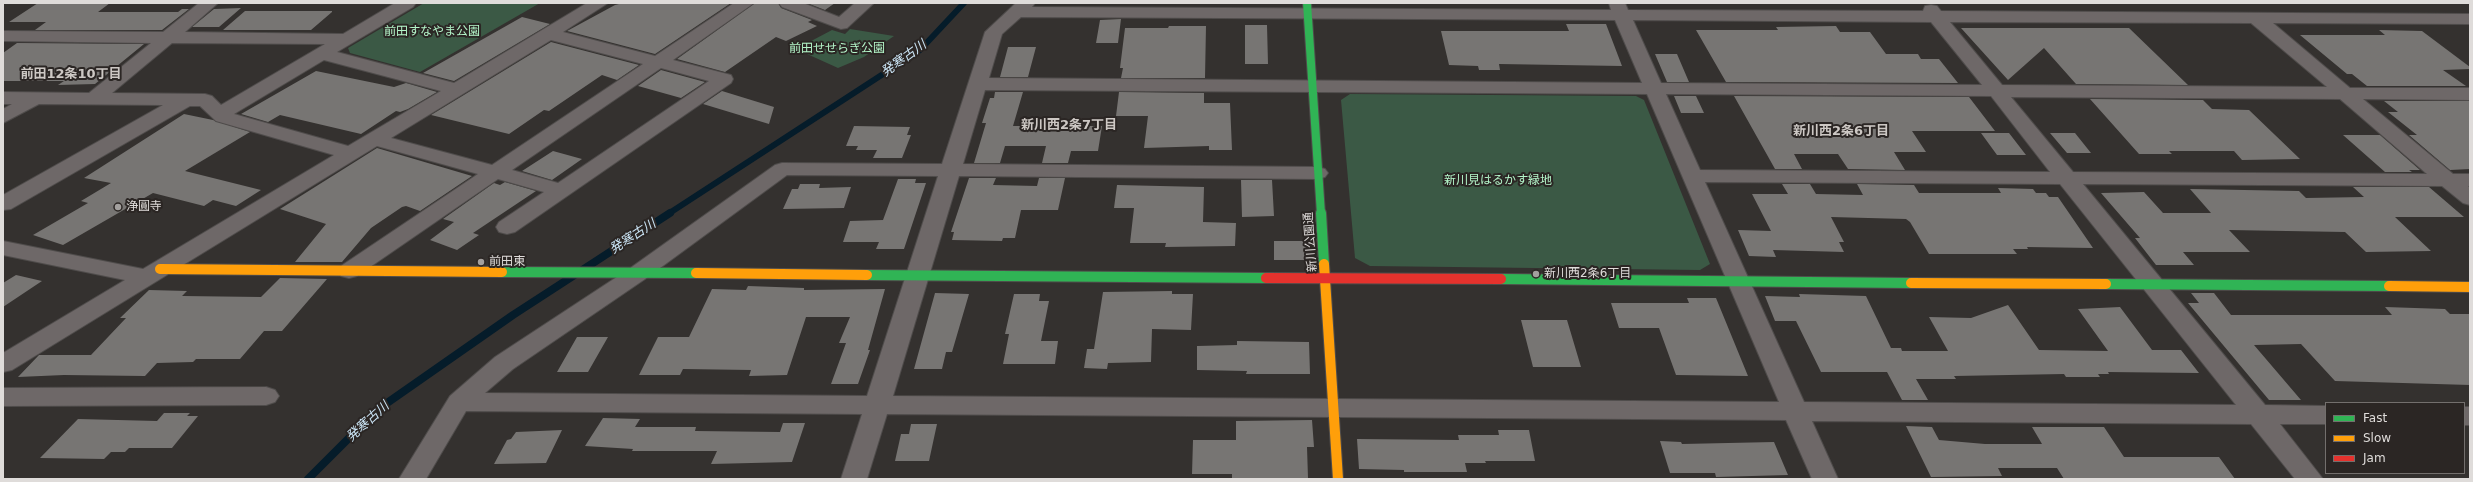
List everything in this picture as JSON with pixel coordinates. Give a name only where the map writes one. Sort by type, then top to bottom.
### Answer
[{"type":"street","points":[[94,99],[209,3]]},
{"type":"street","points":[[220,114],[408,3]]},
{"type":"street","points":[[3,364],[599,3]]},
{"type":"street","points":[[350,271],[745,3]]},
{"type":"street","points":[[788,3],[841,24],[865,3]]},
{"type":"street","points":[[2146,3],[2170,18]]},
{"type":"street","points":[[854,479],[950,170],[979,84],[994,32],[1003,22],[1021,8],[1931,10],[2170,18],[2470,20]]},
{"type":"street","name":"新川公園通","points":[[1307,9],[1314,86],[1318,173],[1338,479]]},
{"type":"street","points":[[1620,9],[1694,176],[1737,281],[1825,479]]},
{"type":"street","points":[[1931,10],[1999,91],[2067,178],[2310,479]]},
{"type":"street","points":[[2257,19],[2470,199]]},
{"type":"street","points":[[507,227],[724,79],[548,34]]},
{"type":"street","points":[[3,36],[348,39]]},
{"type":"street","points":[[321,54],[457,89]]},
{"type":"street","points":[[979,84],[2470,94]]},
{"type":"street","points":[[3,98],[205,100],[220,114],[351,153]]},
{"type":"street","points":[[3,117],[35,98]]},
{"type":"street","points":[[3,204],[186,100]]},
{"type":"street","points":[[374,139],[561,190]]},
{"type":"street","points":[[412,479],[460,402],[504,362],[627,274],[782,169],[1318,173]]},
{"type":"street","points":[[1694,176],[2470,180]]},
{"type":"street","points":[[3,248],[154,273],[350,271],[2470,287]]},
{"type":"street","points":[[3,267],[24,252]]},
{"type":"street","points":[[3,397],[266,396]]},
{"type":"street","points":[[460,402],[2325,415]]},
{"type":"green space","name":"前田すなやま公園","points":[[424,3],[540,3],[420,72],[350,53],[348,48]]},
{"type":"green space","name":"前田せせらぎ公園","points":[[850,29],[894,36],[864,57],[838,68],[796,49],[832,30],[845,34]]},
{"type":"green space","name":"新川見はるかす緑地","points":[[1350,94],[1636,96],[1644,100],[1710,264],[1700,270],[1370,266],[1355,258],[1341,100]]},
{"type":"building","points":[[38,3],[110,3],[98,12],[178,12],[182,9],[189,9],[162,30],[35,30],[46,22],[9,22]]},
{"type":"building","points":[[623,3],[731,3],[655,54],[567,31],[615,5]]},
{"type":"building","points":[[755,3],[778,3],[781,8],[812,20],[808,22],[817,26],[786,41],[776,37],[725,72],[677,59]]},
{"type":"building","points":[[807,3],[835,3],[825,10]]},
{"type":"building","points":[[241,8],[219,27],[192,27],[214,9]]},
{"type":"building","points":[[245,11],[332,12],[311,30],[223,30]]},
{"type":"building","points":[[522,17],[550,24],[454,81],[423,73]]},
{"type":"building","points":[[1121,19],[1118,43],[1096,43],[1100,20]]},
{"type":"building","points":[[1566,24],[1606,24],[1622,66],[1499,64],[1500,70],[1479,70],[1478,66],[1449,65],[1441,31],[1569,31]]},
{"type":"building","points":[[1245,25],[1267,25],[1268,64],[1245,64]]},
{"type":"building","points":[[1169,26],[1206,26],[1205,78],[1121,78],[1123,68],[1120,68],[1125,28],[1168,28]]},
{"type":"building","points":[[1836,26],[1840,32],[1870,32],[1886,54],[1918,54],[1921,59],[1939,59],[1958,83],[1726,82],[1696,30],[1778,30],[1776,27]]},
{"type":"building","points":[[1961,28],[2129,28],[2188,85],[2076,84],[2044,48],[2008,80]]},
{"type":"building","points":[[2379,30],[2422,31],[2470,67],[2470,69],[2443,70],[2466,86],[2367,86],[2352,74],[2347,74],[2300,35],[2385,35]]},
{"type":"building","points":[[551,42],[639,65],[617,80],[602,75],[549,111],[544,110],[509,134],[431,115]]},
{"type":"building","points":[[17,43],[144,44],[95,84],[58,85],[64,81],[3,81],[3,53]]},
{"type":"building","points":[[1008,47],[1036,47],[1028,77],[1000,77]]},
{"type":"building","points":[[1655,54],[1677,54],[1689,82],[1667,82]]},
{"type":"building","points":[[661,70],[705,82],[681,98],[638,86]]},
{"type":"building","points":[[316,71],[394,87],[406,83],[437,92],[408,109],[400,112],[396,111],[361,134],[280,115],[268,122],[241,114]]},
{"type":"building","points":[[722,91],[774,107],[769,124],[703,104]]},
{"type":"building","points":[[995,92],[1023,92],[1013,126],[1102,126],[1098,151],[1071,151],[1068,163],[1042,163],[1046,146],[1005,146],[1000,163],[974,163],[986,123],[982,123],[990,98],[994,98]]},
{"type":"building","points":[[1119,92],[1204,93],[1204,103],[1230,103],[1232,150],[1209,150],[1209,146],[1144,148],[1148,116],[1116,116]]},
{"type":"building","points":[[1674,96],[1696,96],[1704,113],[1681,113]]},
{"type":"building","points":[[1734,96],[1969,97],[1995,131],[1912,131],[1926,152],[1894,152],[1905,170],[1848,169],[1838,154],[1794,154],[1802,169],[1775,169]]},
{"type":"building","points":[[2090,99],[2203,100],[2212,109],[2249,110],[2300,159],[2242,160],[2234,151],[2169,151],[2172,154],[2139,154]]},
{"type":"building","points":[[2384,101],[2470,101],[2470,169],[2450,170],[2409,135],[2417,135],[2388,112],[2398,112]]},
{"type":"building","points":[[184,114],[213,120],[250,132],[185,171],[261,190],[236,206],[213,200],[204,206],[153,193],[63,245],[33,235],[88,203],[81,201],[111,183],[84,178]]},
{"type":"building","points":[[854,126],[910,127],[907,135],[911,135],[902,158],[873,158],[877,150],[856,150],[858,146],[846,146]]},
{"type":"building","points":[[1981,133],[2009,133],[2026,155],[1997,155]]},
{"type":"building","points":[[2050,133],[2075,133],[2091,153],[2067,153]]},
{"type":"building","points":[[2343,135],[2380,135],[2420,170],[2409,170],[2412,172],[2385,172]]},
{"type":"building","points":[[377,148],[472,176],[420,211],[406,206],[402,207],[371,228],[342,262],[295,262],[326,224],[280,209]]},
{"type":"building","points":[[553,151],[582,159],[552,180],[522,171]]},
{"type":"building","points":[[969,178],[996,178],[993,185],[1037,186],[1039,178],[1065,178],[1058,210],[1021,210],[1015,238],[1003,238],[1002,241],[952,240],[954,232],[951,232]]},
{"type":"building","points":[[898,179],[916,179],[915,183],[926,183],[904,249],[876,249],[879,242],[843,242],[850,221],[883,220]]},
{"type":"building","points":[[1241,180],[1272,180],[1274,216],[1242,217]]},
{"type":"building","points":[[505,182],[536,191],[473,233],[479,235],[457,250],[430,240],[454,222],[443,219],[494,183],[500,185]]},
{"type":"building","points":[[800,184],[820,184],[819,188],[851,187],[844,208],[783,209],[792,189],[798,189]]},
{"type":"building","points":[[1782,184],[1810,184],[1816,194],[1863,195],[1857,184],[1914,185],[1919,193],[2001,193],[1998,188],[2033,189],[2036,193],[2046,193],[2049,197],[2058,197],[2093,248],[2027,247],[2028,249],[2013,249],[2017,254],[1929,254],[1910,222],[1906,219],[1831,217],[1844,242],[1839,242],[1844,252],[1773,250],[1776,257],[1749,256],[1738,230],[1771,231],[1752,194],[1788,194]]},
{"type":"building","points":[[1117,185],[1204,187],[1203,222],[1236,223],[1235,246],[1165,247],[1166,243],[1130,243],[1134,208],[1114,208]]},
{"type":"building","points":[[2353,187],[2429,187],[2464,217],[2395,217],[2431,251],[2366,252],[2345,232],[2229,230],[2250,252],[2183,252],[2194,265],[2156,265],[2135,238],[2140,238],[2101,193],[2144,192],[2163,213],[2211,213],[2190,189],[2299,191],[2306,198],[2364,197]]},
{"type":"building","points":[[1274,241],[1307,241],[1308,260],[1274,260]]},
{"type":"building","points":[[16,275],[42,281],[3,307],[3,283]]},
{"type":"building","points":[[280,278],[327,279],[282,331],[264,331],[240,359],[196,359],[193,362],[157,363],[145,376],[64,375],[18,377],[39,355],[91,355],[126,318],[120,318],[149,290],[187,291],[182,296],[261,297]]},
{"type":"building","points":[[748,286],[804,288],[804,290],[885,289],[868,350],[870,350],[858,384],[831,384],[846,343],[839,343],[850,317],[806,317],[787,375],[749,376],[751,370],[683,369],[680,375],[639,375],[658,337],[689,337],[712,289],[746,290]]},
{"type":"building","points":[[1172,291],[1172,294],[1193,294],[1191,330],[1152,329],[1151,362],[1108,363],[1107,369],[1084,368],[1087,349],[1094,349],[1103,292]]},
{"type":"building","points":[[935,293],[969,294],[952,352],[946,352],[942,369],[914,369]]},
{"type":"building","points":[[2191,293],[2214,293],[2231,315],[2392,315],[2385,307],[2445,309],[2450,314],[2470,314],[2470,385],[2335,381],[2301,344],[2254,345],[2301,400],[2269,400],[2188,303],[2199,303]]},
{"type":"building","points":[[1014,294],[1040,294],[1039,301],[1049,301],[1041,341],[1058,341],[1055,364],[1003,364],[1009,334],[1005,334]]},
{"type":"building","points":[[1799,294],[1866,296],[1891,348],[1901,348],[1902,351],[1948,351],[1929,317],[1971,318],[2008,305],[2039,350],[2108,351],[2078,309],[2120,307],[2152,350],[2181,350],[2199,373],[2108,372],[2109,374],[2098,374],[2100,377],[2066,377],[2064,374],[1954,376],[1956,379],[1916,379],[1928,400],[1902,400],[1887,372],[1821,372],[1796,321],[1775,321],[1765,296],[1800,297]]},
{"type":"building","points":[[1687,298],[1716,298],[1748,376],[1676,375],[1659,328],[1619,328],[1611,303],[1689,303]]},
{"type":"building","points":[[1521,320],[1567,320],[1581,367],[1533,367]]},
{"type":"building","points":[[577,337],[608,337],[588,372],[557,372]]},
{"type":"building","points":[[1237,341],[1309,342],[1310,374],[1246,374],[1247,371],[1197,370],[1197,346],[1237,345]]},
{"type":"building","points":[[164,413],[190,413],[187,416],[198,416],[172,448],[129,448],[125,452],[111,452],[104,459],[40,458],[78,419],[157,421]]},
{"type":"building","points":[[603,418],[640,419],[635,427],[696,427],[695,431],[780,432],[783,423],[805,423],[792,462],[711,464],[717,451],[632,451],[633,449],[585,446]]},
{"type":"building","points":[[1312,420],[1314,447],[1307,447],[1308,478],[1232,478],[1232,474],[1192,474],[1193,440],[1236,440],[1236,421]]},
{"type":"building","points":[[911,424],[937,424],[929,461],[895,461],[901,434],[909,434]]},
{"type":"building","points":[[1906,426],[1932,427],[1939,440],[1985,444],[2042,444],[2032,427],[2104,427],[2124,457],[2219,457],[2235,479],[2064,479],[2057,468],[1998,468],[2002,476],[1931,477]]},
{"type":"building","points":[[562,430],[546,463],[494,464],[507,440],[511,439],[516,432]]},
{"type":"building","points":[[1498,430],[1529,430],[1535,461],[1485,461],[1486,463],[1465,463],[1467,472],[1404,472],[1404,470],[1359,469],[1357,439],[1459,440],[1458,435],[1499,435]]},
{"type":"building","points":[[1660,441],[1681,442],[1682,444],[1774,442],[1788,475],[1716,477],[1715,473],[1670,473]]},
{"type":"waterway","name":"発寒古川","points":[[668,214],[920,50],[964,3]]},
{"type":"waterway","name":"発寒古川","points":[[308,479],[377,410],[513,315],[670,213]]},
{"type":"traffic: fast","points":[[1307,3],[1324,264]]},
{"type":"traffic: fast","points":[[502,272],[696,273]]},
{"type":"traffic: fast","points":[[867,275],[1266,278]]},
{"type":"traffic: fast","points":[[1501,279],[1911,283]]},
{"type":"traffic: fast","points":[[2106,284],[2389,286]]},
{"type":"traffic: slow","points":[[1324,264],[1338,479]]},
{"type":"traffic: slow","points":[[160,269],[502,272]]},
{"type":"traffic: slow","points":[[696,273],[867,275]]},
{"type":"traffic: slow","points":[[1911,283],[2106,284]]},
{"type":"traffic: slow","points":[[2389,286],[2470,287]]},
{"type":"traffic: jam","points":[[1266,278],[1501,279]]},
{"type":"place","name":"浄圓寺","points":[[118,207]]},
{"type":"place","name":"前田東","points":[[481,262]]},
{"type":"place","name":"新川西2条6丁目","points":[[1536,274]]},
{"type":"district","name":"前田12条10丁目","points":[[71,75]]},
{"type":"district","name":"新川西2条7丁目","points":[[1069,126]]},
{"type":"district","name":"新川西2条6丁目","points":[[1841,132]]}]
